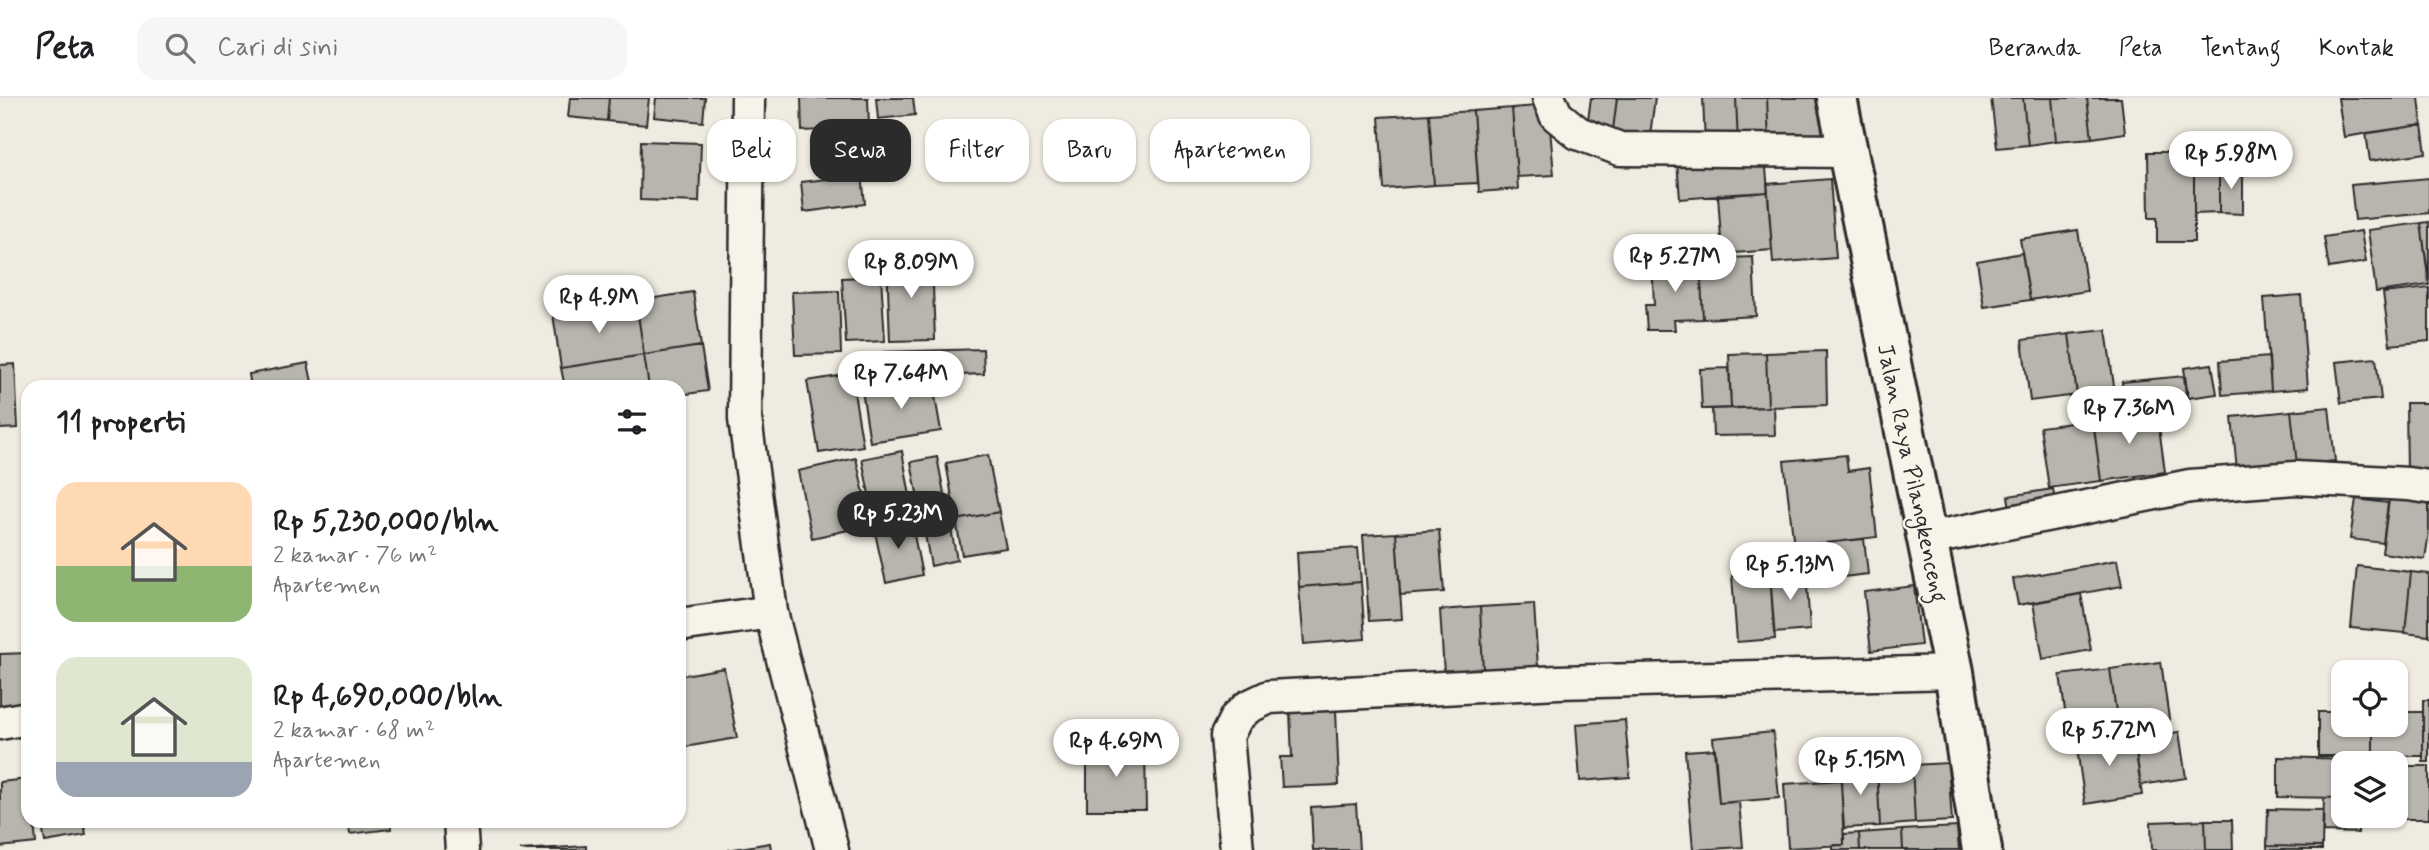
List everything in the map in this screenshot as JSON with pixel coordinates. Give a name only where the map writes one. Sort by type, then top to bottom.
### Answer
[{"type":"main road","name":"Jalan Raya Pilangkenceng","points":[[1837,98],[1954,672],[1982,850]]},
{"type":"street","points":[[748,98],[744,419],[771,612],[832,850]]},
{"type":"street","points":[[1549,98],[1556,115],[1578,133],[1620,149],[1846,151]]},
{"type":"street","points":[[1927,539],[2190,486],[2295,478],[2429,487]]},
{"type":"street","points":[[686,624],[771,612]]},
{"type":"street","points":[[1237,850],[1227,736],[1236,718],[1248,707],[1269,698],[1558,682],[1954,672]]},
{"type":"street","points":[[0,723],[21,719]]},
{"type":"street","points":[[460,828],[462,850]]},
{"type":"building","points":[[570,98],[609,98],[607,121],[568,117]]},
{"type":"building","points":[[609,98],[649,98],[646,125],[607,121]]},
{"type":"building","points":[[656,98],[705,98],[703,122],[654,117]]},
{"type":"building","points":[[801,98],[868,98],[869,119],[810,119],[810,131],[802,131]]},
{"type":"building","points":[[876,98],[913,98],[915,115],[878,119]]},
{"type":"building","points":[[1591,98],[1617,98],[1612,138],[1586,134]]},
{"type":"building","points":[[1617,98],[1655,98],[1649,143],[1612,138]]},
{"type":"building","points":[[1703,98],[1736,98],[1738,144],[1705,145]]},
{"type":"building","points":[[1736,98],[1767,98],[1769,142],[1738,144]]},
{"type":"building","points":[[1767,98],[1829,98],[1830,139],[1769,142]]},
{"type":"building","points":[[1991,98],[2023,98],[2028,145],[1997,148]]},
{"type":"building","points":[[2023,98],[2052,98],[2056,141],[2028,145]]},
{"type":"building","points":[[2052,98],[2087,98],[2092,138],[2056,141]]},
{"type":"building","points":[[2087,98],[2121,98],[2125,133],[2092,138]]},
{"type":"building","points":[[2338,98],[2419,98],[2422,125],[2344,137]]},
{"type":"building","points":[[1548,105],[1554,175],[1517,177],[1512,108]]},
{"type":"building","points":[[1512,108],[1518,189],[1479,192],[1473,111]]},
{"type":"building","points":[[1473,111],[1478,183],[1434,185],[1429,114]]},
{"type":"building","points":[[1429,114],[1434,185],[1384,189],[1379,117]]},
{"type":"building","points":[[2422,125],[2426,153],[2370,161],[2366,133]]},
{"type":"building","points":[[641,141],[701,143],[699,202],[640,200]]},
{"type":"building","points":[[2148,152],[2194,152],[2194,242],[2157,242],[2157,218],[2149,218]]},
{"type":"building","points":[[1765,156],[1768,192],[1680,199],[1677,162]]},
{"type":"building","points":[[2194,169],[2219,169],[2219,213],[2194,214]]},
{"type":"building","points":[[2219,169],[2243,169],[2243,214],[2219,213]]},
{"type":"building","points":[[2429,178],[2429,213],[2355,220],[2351,185]]},
{"type":"building","points":[[1830,179],[1836,258],[1773,263],[1767,184]]},
{"type":"building","points":[[801,182],[863,182],[865,204],[804,212]]},
{"type":"building","points":[[1768,192],[1772,250],[1722,254],[1718,195]]},
{"type":"building","points":[[2429,222],[2429,281],[2421,223]]},
{"type":"building","points":[[2421,223],[2429,285],[2376,292],[2368,230]]},
{"type":"building","points":[[2078,230],[2087,291],[2030,300],[2020,239]]},
{"type":"building","points":[[2361,231],[2366,262],[2329,268],[2324,237]]},
{"type":"building","points":[[2022,253],[2030,300],[1984,307],[1977,261]]},
{"type":"building","points":[[1753,257],[1756,316],[1703,319],[1700,259]]},
{"type":"building","points":[[932,259],[935,340],[890,341],[887,260]]},
{"type":"building","points":[[1700,259],[1703,319],[1674,320],[1675,330],[1647,330],[1645,305],[1654,305],[1652,262]]},
{"type":"building","points":[[881,276],[885,341],[846,343],[842,278]]},
{"type":"building","points":[[2429,288],[2429,341],[2390,345],[2383,293]]},
{"type":"building","points":[[839,291],[841,354],[795,355],[792,292]]},
{"type":"building","points":[[693,292],[701,346],[644,355],[636,301]]},
{"type":"building","points":[[2301,295],[2308,388],[2271,391],[2264,298]]},
{"type":"building","points":[[636,301],[644,355],[561,368],[553,314]]},
{"type":"building","points":[[2106,330],[2118,414],[2080,419],[2069,334]]},
{"type":"building","points":[[2069,334],[2077,395],[2030,401],[2022,340]]},
{"type":"building","points":[[701,346],[708,391],[686,394],[686,380],[648,380],[644,355]]},
{"type":"building","points":[[983,349],[984,374],[884,378],[883,352]]},
{"type":"building","points":[[1826,351],[1827,405],[1768,407],[1766,353]]},
{"type":"building","points":[[1766,353],[1768,407],[1731,408],[1729,354]]},
{"type":"building","points":[[644,355],[648,380],[564,380],[561,368]]},
{"type":"building","points":[[2269,357],[2271,391],[2222,395],[2220,361]]},
{"type":"building","points":[[2376,358],[2381,399],[2341,403],[2336,362]]},
{"type":"building","points":[[308,363],[312,380],[250,380],[249,374]]},
{"type":"building","points":[[15,364],[18,428],[0,429],[0,365]]},
{"type":"building","points":[[2212,364],[2217,394],[2188,398],[2184,368]]},
{"type":"building","points":[[1729,368],[1731,408],[1702,409],[1700,369]]},
{"type":"building","points":[[851,374],[863,446],[819,453],[807,381]]},
{"type":"building","points":[[2184,376],[2187,404],[2124,411],[2122,382]]},
{"type":"building","points":[[932,379],[941,431],[870,442],[862,390]]},
{"type":"building","points":[[2406,403],[2429,403],[2429,470],[2407,471]]},
{"type":"building","points":[[1774,407],[1775,435],[1713,436],[1712,409]]},
{"type":"building","points":[[2329,407],[2335,461],[2297,465],[2291,411]]},
{"type":"building","points":[[2291,411],[2297,465],[2237,471],[2232,417]]},
{"type":"building","points":[[2157,412],[2165,472],[2101,481],[2093,420]]},
{"type":"building","points":[[2093,420],[2101,481],[2049,488],[2040,427]]},
{"type":"building","points":[[902,451],[913,513],[874,520],[862,459]]},
{"type":"building","points":[[988,455],[999,512],[956,520],[946,463]]},
{"type":"building","points":[[1846,455],[1848,471],[1869,468],[1877,537],[1794,547],[1784,461]]},
{"type":"building","points":[[937,457],[957,560],[931,566],[911,462]]},
{"type":"building","points":[[856,458],[871,525],[812,538],[798,471]]},
{"type":"building","points":[[2053,489],[2056,508],[2011,515],[2008,496]]},
{"type":"building","points":[[2390,492],[2429,497],[2429,532],[2425,559],[2382,553]]},
{"type":"building","points":[[2356,499],[2388,503],[2383,543],[2350,539]]},
{"type":"building","points":[[999,512],[1006,548],[962,555],[956,520]]},
{"type":"building","points":[[911,520],[922,575],[886,583],[874,528]]},
{"type":"building","points":[[1439,530],[1444,592],[1400,595],[1396,533]]},
{"type":"building","points":[[1396,533],[1402,619],[1369,621],[1363,535]]},
{"type":"building","points":[[1864,539],[1868,574],[1809,581],[1805,545]]},
{"type":"building","points":[[1358,548],[1361,582],[1299,587],[1297,552]]},
{"type":"building","points":[[2117,560],[2122,586],[2018,605],[2013,579]]},
{"type":"building","points":[[2357,566],[2411,572],[2405,633],[2351,628]]},
{"type":"building","points":[[1806,570],[1810,630],[1774,633],[1770,573]]},
{"type":"building","points":[[2411,572],[2429,574],[2429,636],[2405,633]]},
{"type":"building","points":[[1770,573],[1775,639],[1737,642],[1732,576]]},
{"type":"building","points":[[1361,582],[1365,639],[1304,644],[1299,587]]},
{"type":"building","points":[[1914,586],[1921,645],[1871,651],[1864,592]]},
{"type":"building","points":[[2081,594],[2091,650],[2043,659],[2033,603]]},
{"type":"building","points":[[1534,604],[1538,668],[1483,672],[1480,607]]},
{"type":"building","points":[[1480,607],[1483,672],[1444,674],[1440,610]]},
{"type":"building","points":[[21,653],[21,704],[0,705],[0,654]]},
{"type":"building","points":[[2161,662],[2170,726],[2119,733],[2110,669]]},
{"type":"building","points":[[724,668],[737,738],[686,747],[686,675]]},
{"type":"building","points":[[2110,669],[2119,733],[2069,739],[2060,675]]},
{"type":"building","points":[[2423,700],[2429,700],[2429,762],[2423,762]]},
{"type":"building","points":[[1336,710],[1339,785],[1282,787],[1280,757],[1292,757],[1290,712]]},
{"type":"building","points":[[2318,712],[2331,712],[2331,737],[2373,737],[2373,751],[2331,751],[2331,756],[2318,756]]},
{"type":"building","points":[[2408,712],[2423,712],[2423,756],[2408,756],[2408,751],[2373,751],[2373,737],[2408,737]]},
{"type":"building","points":[[1625,720],[1630,777],[1580,781],[1576,724]]},
{"type":"building","points":[[1773,732],[1779,798],[1719,803],[1713,738]]},
{"type":"building","points":[[2133,732],[2142,795],[2085,804],[2076,741]]},
{"type":"building","points":[[2179,732],[2186,778],[2141,785],[2134,739]]},
{"type":"building","points":[[1087,748],[1145,748],[1146,810],[1087,810]]},
{"type":"building","points":[[1715,749],[1719,803],[1739,802],[1743,847],[1693,850],[1685,751]]},
{"type":"building","points":[[2278,757],[2331,759],[2331,798],[2278,797]]},
{"type":"building","points":[[1948,763],[1952,821],[1915,823],[1912,765]]},
{"type":"building","points":[[1912,765],[1915,823],[1880,826],[1877,767]]},
{"type":"building","points":[[2408,766],[2429,766],[2429,819],[2408,819]]},
{"type":"building","points":[[1877,767],[1880,826],[1844,828],[1840,769]]},
{"type":"building","points":[[21,780],[21,828],[35,828],[36,843],[0,847],[0,782]]},
{"type":"building","points":[[1841,780],[1844,845],[1788,848],[1784,784]]},
{"type":"building","points":[[2324,798],[2331,798],[2331,828],[2358,828],[2358,833],[2323,832]]},
{"type":"building","points":[[1356,804],[1359,850],[1313,850],[1311,807]]},
{"type":"building","points":[[2268,809],[2323,810],[2322,847],[2267,846]]},
{"type":"building","points":[[2205,820],[2206,850],[2152,850],[2151,822]]},
{"type":"building","points":[[2205,820],[2232,820],[2233,850],[2206,850]]},
{"type":"building","points":[[1957,827],[1959,850],[1903,850],[1902,830]]},
{"type":"building","points":[[42,828],[85,828],[86,835],[45,842]]},
{"type":"building","points":[[349,828],[391,828],[391,829],[350,834]]},
{"type":"building","points":[[1902,830],[1903,850],[1860,850],[1859,833]]},
{"type":"building","points":[[1859,833],[1860,850],[1833,850],[1833,845],[1844,845],[1844,834]]},
{"type":"building","points":[[770,843],[771,850],[728,850]]},
{"type":"building","points":[[586,846],[586,850],[519,850]]},
{"type":"building","points":[[2267,846],[2322,847],[2322,850],[2267,850]]}]
